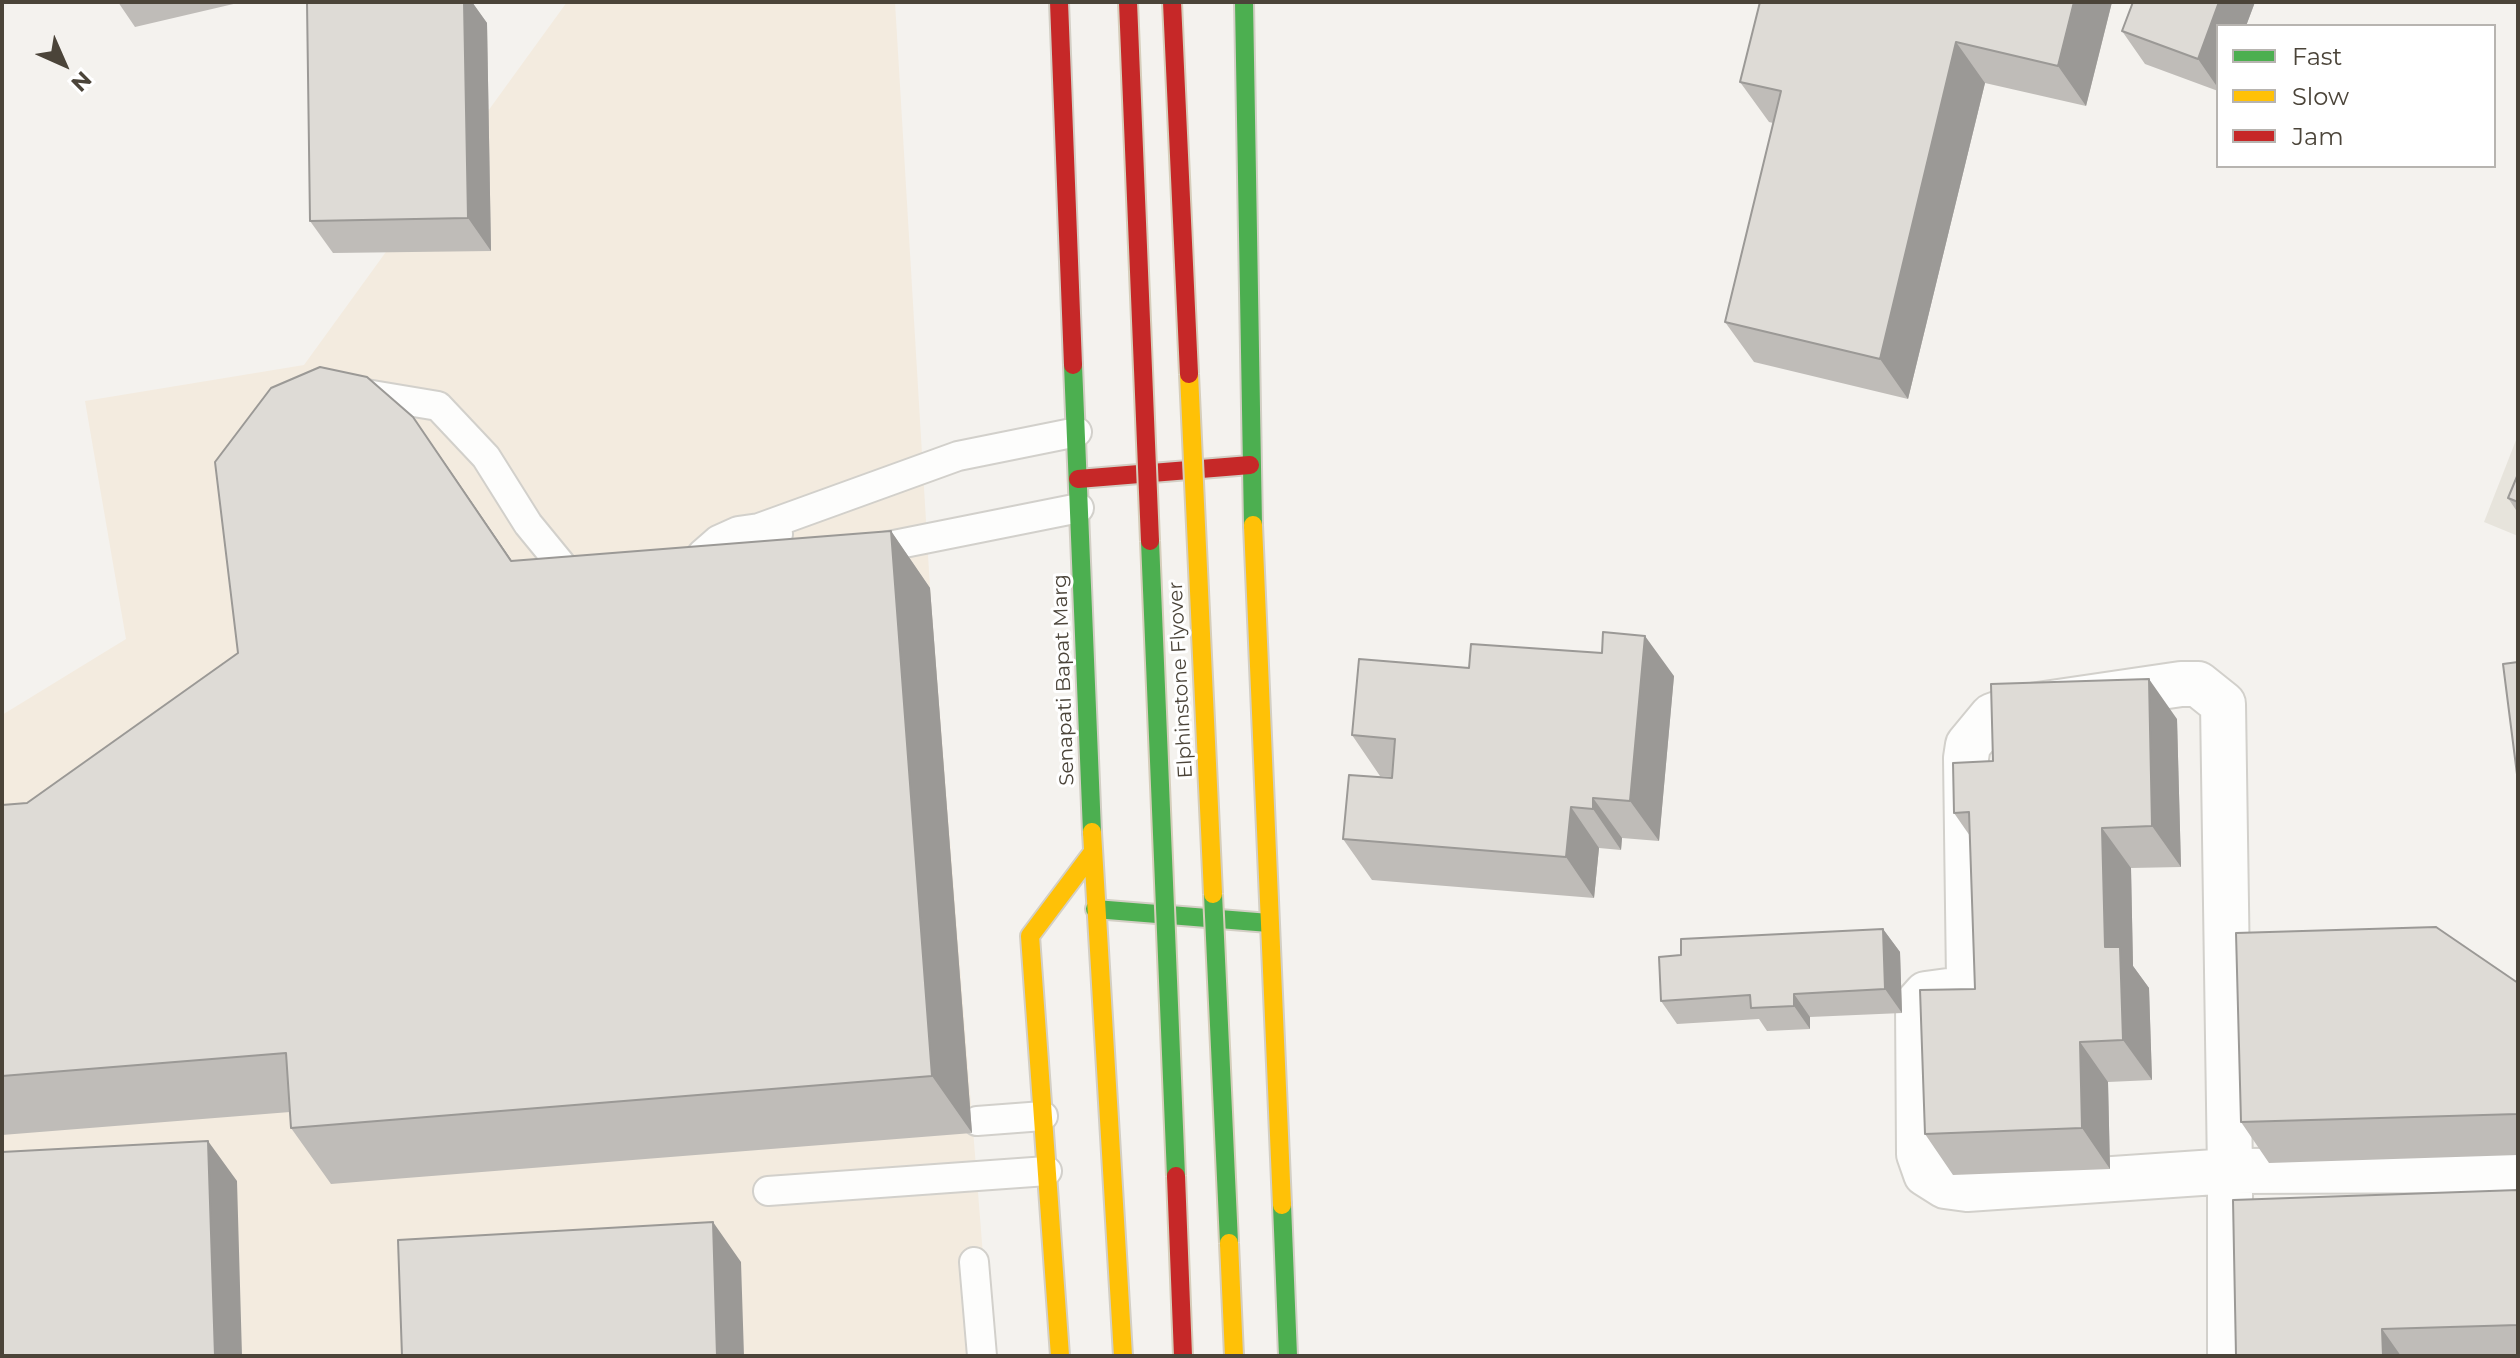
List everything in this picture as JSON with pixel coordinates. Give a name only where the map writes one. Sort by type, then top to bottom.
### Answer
[{"type":"main road","name":"Senapati Bapat Marg","points":[[1059,2],[1095,909],[1123,1356]]},
{"type":"main road","name":"Elphinstone Flyover","points":[[1128,2],[1183,1356]]},
{"type":"main road","name":"Elphinstone Flyover","points":[[1172,2],[1234,1356]]},
{"type":"main road","points":[[1244,2],[1250,465],[1288,1356]]},
{"type":"main road","points":[[1078,479],[1250,465]]},
{"type":"main road","points":[[1060,1356],[1030,936],[1093,852]]},
{"type":"main road","points":[[1095,909],[1269,923]]},
{"type":"street","points":[[2230,1356],[2230,1171],[2223,704],[2198,684],[2181,684],[2011,709],[1992,716],[1968,745],[1966,758],[1969,980],[1963,989],[1926,994],[1918,1003],[1919,1154],[1926,1174],[1945,1186],[1967,1189],[2230,1171],[2518,1170]]},
{"type":"lane","points":[[329,402],[358,390],[438,406],[486,457],[528,524],[564,568],[585,584],[613,592]]},
{"type":"lane","points":[[691,604],[680,578],[718,540],[738,531],[759,528],[958,456],[1077,432]]},
{"type":"lane","points":[[842,556],[1079,508]]},
{"type":"lane","points":[[759,528],[780,534],[798,546]]},
{"type":"lane","points":[[977,1121],[1043,1116]]},
{"type":"lane","points":[[768,1191],[1047,1171]]},
{"type":"lane","points":[[974,1262],[982,1356]]},
{"type":"shaded area","points":[[567,2],[895,2],[930,588],[991,1356],[2,1356],[2,715],[126,639],[85,401],[304,365]]},
{"type":"shaded area","points":[[2518,435],[2518,536],[2484,522]]},
{"type":"building","points":[[307,2],[464,2],[468,218],[310,221]]},
{"type":"building","points":[[1760,2],[2074,2],[2058,66],[1956,42],[1880,359],[1725,322],[1781,91],[1740,82]]},
{"type":"building","points":[[2133,2],[2219,2],[2198,59],[2122,31]]},
{"type":"building","points":[[320,367],[367,377],[413,417],[511,561],[891,531],[932,1076],[291,1128],[286,1053],[2,1076],[2,805],[27,803],[238,653],[215,462],[271,388]]},
{"type":"building","points":[[2518,474],[2518,502],[2508,498]]},
{"type":"building","points":[[1603,632],[1645,636],[1630,801],[1593,798],[1593,809],[1571,807],[1566,857],[1343,839],[1349,775],[1392,778],[1395,739],[1352,735],[1359,659],[1469,668],[1471,644],[1602,653]]},
{"type":"building","points":[[2518,662],[2518,782],[2503,664]]},
{"type":"building","points":[[2149,679],[2152,826],[2102,828],[2105,947],[2120,947],[2123,1040],[2080,1042],[2082,1128],[1925,1134],[1920,990],[1975,989],[1969,812],[1954,813],[1953,763],[1993,761],[1991,684]]},
{"type":"building","points":[[2436,927],[2518,983],[2518,1114],[2241,1122],[2236,933]]},
{"type":"building","points":[[1883,929],[1885,989],[1794,994],[1794,1006],[1751,1008],[1750,995],[1661,1001],[1659,957],[1681,955],[1681,939]]},
{"type":"building","points":[[208,1141],[215,1356],[2,1356],[2,1152]]},
{"type":"building","points":[[2518,1190],[2518,1325],[2382,1329],[2383,1356],[2236,1356],[2233,1200]]},
{"type":"building","points":[[713,1222],[717,1356],[402,1356],[398,1240]]},
{"type":"traffic: fast","points":[[1244,2],[1253,525]]},
{"type":"traffic: fast","points":[[1073,365],[1092,832]]},
{"type":"traffic: fast","points":[[1150,541],[1176,1176]]},
{"type":"traffic: fast","points":[[1213,894],[1229,1243]]},
{"type":"traffic: fast","points":[[1095,909],[1269,923]]},
{"type":"traffic: fast","points":[[1282,1205],[1288,1356]]},
{"type":"traffic: slow","points":[[1189,374],[1213,894]]},
{"type":"traffic: slow","points":[[1253,525],[1282,1205]]},
{"type":"traffic: slow","points":[[1092,832],[1123,1356]]},
{"type":"traffic: slow","points":[[1060,1356],[1030,936],[1093,852]]},
{"type":"traffic: slow","points":[[1229,1243],[1234,1356]]},
{"type":"traffic: jam","points":[[1059,2],[1073,365]]},
{"type":"traffic: jam","points":[[1128,2],[1150,541]]},
{"type":"traffic: jam","points":[[1172,2],[1189,374]]},
{"type":"traffic: jam","points":[[1078,479],[1250,465]]},
{"type":"traffic: jam","points":[[1176,1176],[1183,1356]]}]
